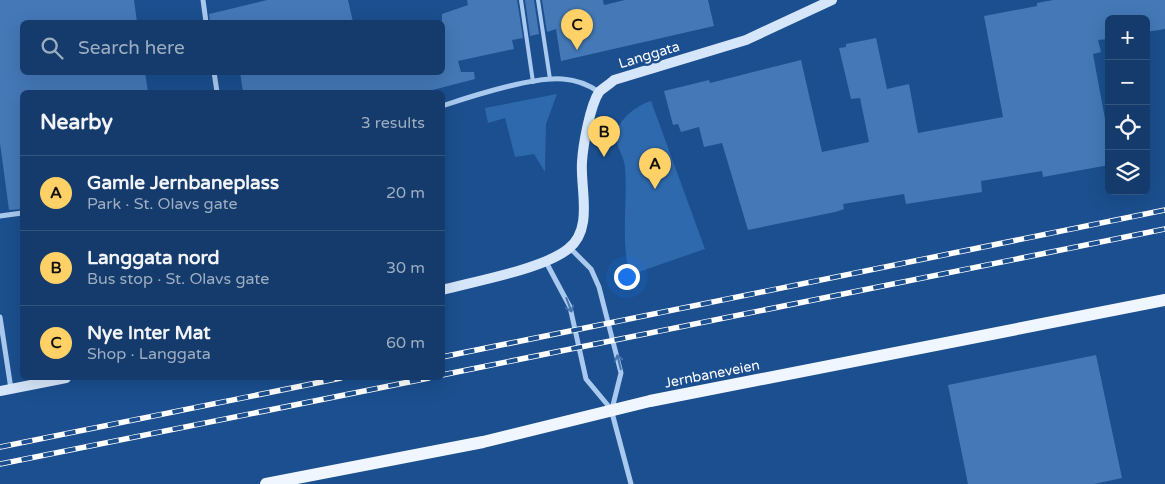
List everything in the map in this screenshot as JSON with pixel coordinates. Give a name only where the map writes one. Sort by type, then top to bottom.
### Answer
[{"type":"main road","name":"Jernbaneveien","points":[[266,484],[288,482],[484,442],[611,409],[1165,300]]},
{"type":"street","points":[[203,0],[206,20]]},
{"type":"street","name":"Langgata","points":[[600,92],[614,80],[746,40],[832,0]]},
{"type":"street","points":[[214,75],[217,90]]},
{"type":"street","points":[[445,105],[467,98],[550,79],[571,80],[590,85],[600,92],[592,113],[582,162],[584,221],[580,234],[570,248],[546,262],[445,289]]},
{"type":"street","points":[[0,216],[20,213]]},
{"type":"street","points":[[570,248],[591,269],[600,288],[622,373],[611,409]]},
{"type":"street","points":[[546,262],[570,307],[586,379],[611,409],[631,484]]},
{"type":"street","points":[[0,317],[11,388]]},
{"type":"street","points":[[0,391],[55,380]]},
{"type":"lane","points":[[521,0],[533,82]]},
{"type":"lane","points":[[538,0],[550,79]]},
{"type":"shaded area","points":[[557,94],[546,124],[545,172],[534,154],[515,157],[505,118],[488,123],[485,108]]},
{"type":"shaded area","points":[[651,101],[705,249],[630,275],[625,248],[625,167],[616,136],[619,126],[626,116],[641,105]]},
{"type":"building","points":[[0,0],[134,0],[137,20],[20,20],[20,75],[145,75],[148,90],[20,90],[20,209],[9,210],[0,143]]},
{"type":"building","points":[[267,0],[348,0],[353,20],[210,20],[209,14]]},
{"type":"building","points":[[467,0],[517,0],[523,38],[512,40],[514,49],[458,61],[461,72],[474,72],[475,79],[433,90],[243,90],[240,75],[445,75],[445,20],[442,20],[442,14],[468,5]]},
{"type":"building","points":[[525,0],[534,0],[539,34],[530,36]]},
{"type":"building","points":[[542,0],[603,0],[604,5],[625,0],[708,0],[714,26],[561,61],[556,29],[547,32]]},
{"type":"building","points":[[1053,0],[1165,0],[1165,29],[1150,31],[1150,15],[1105,15],[1105,39],[1098,40],[1101,52],[1093,54],[1105,119],[1105,166],[1043,177],[1042,171],[981,181],[982,192],[906,204],[904,194],[843,204],[844,209],[835,212],[748,230],[722,143],[704,147],[699,127],[681,132],[678,124],[673,125],[664,91],[709,80],[710,83],[801,60],[822,152],[869,142],[860,98],[851,99],[839,48],[846,47],[846,44],[876,38],[887,89],[909,84],[918,133],[1003,117],[984,16],[1037,6],[1037,3]]},
{"type":"building","points":[[1096,355],[1122,478],[1094,484],[968,484],[948,385]]},
{"type":"railway","points":[[445,356],[1165,210]]},
{"type":"railway","points":[[445,374],[1165,229]]},
{"type":"railway","points":[[0,447],[331,380]]},
{"type":"railway","points":[[0,464],[419,380]]},
{"type":"place","name":"Nye Inter Mat","points":[[577,50]]},
{"type":"place","name":"Langgata nord","points":[[604,157]]},
{"type":"place","name":"Gamle Jernbaneplass","points":[[655,189]]}]
